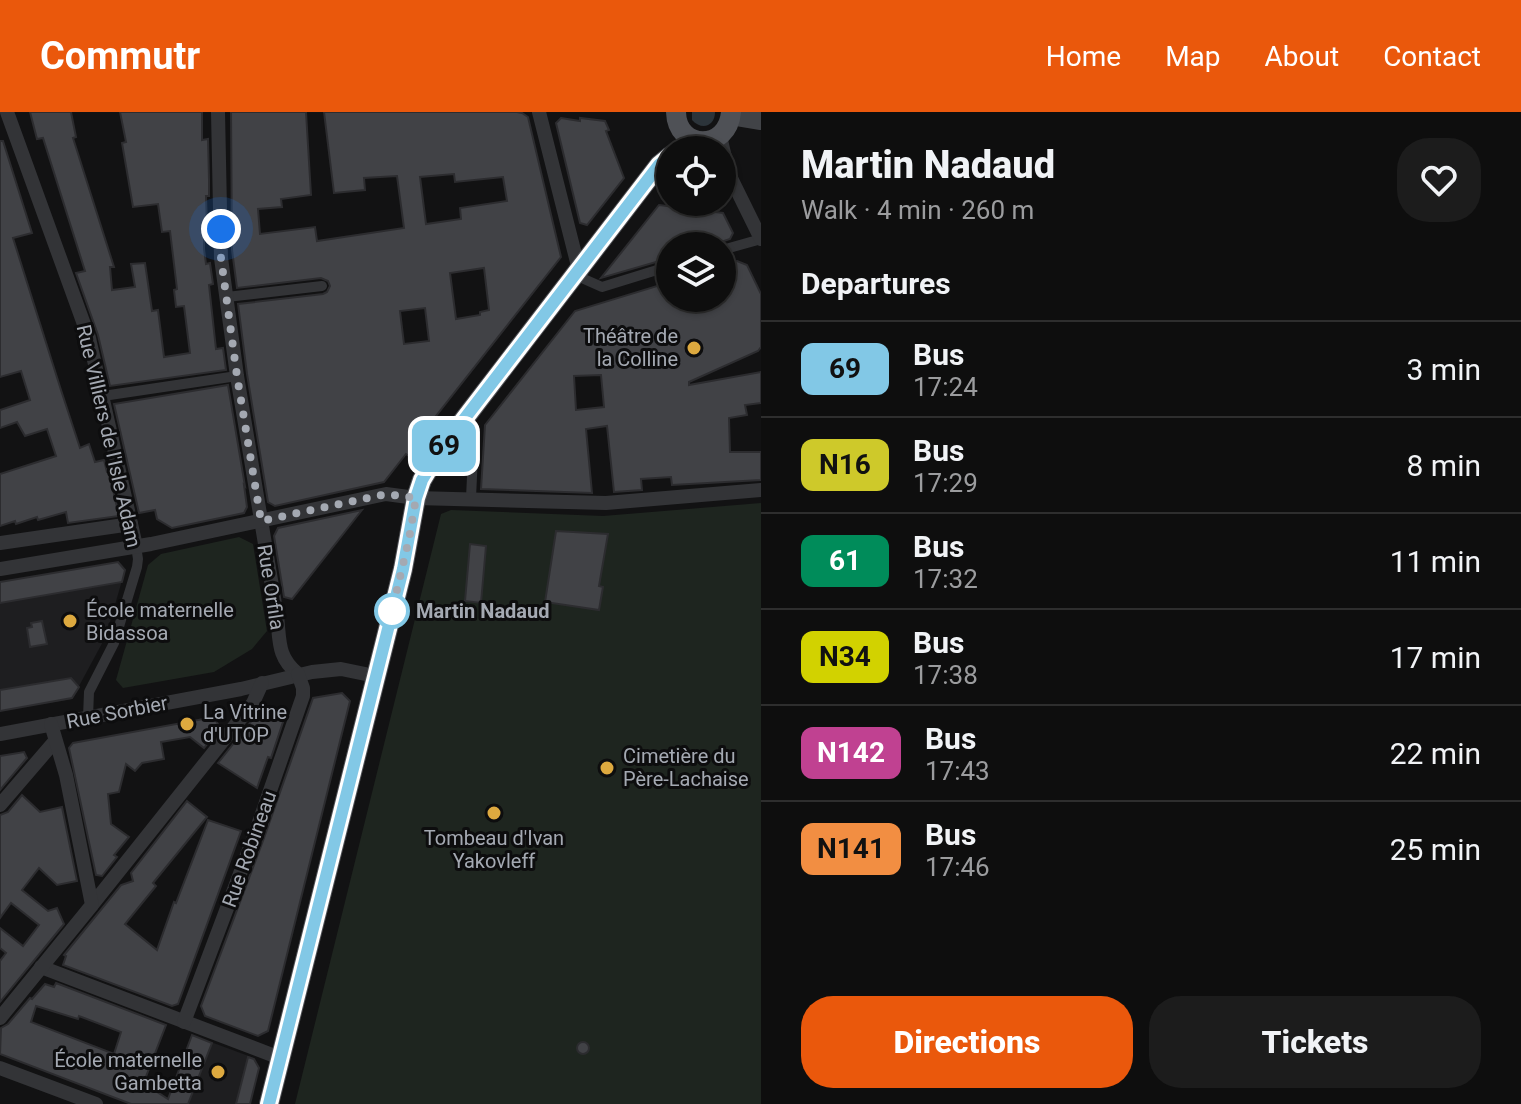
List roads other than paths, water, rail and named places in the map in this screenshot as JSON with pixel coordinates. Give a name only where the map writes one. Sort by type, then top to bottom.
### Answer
[{"type":"main road","points":[[676,112],[681,136]]},
{"type":"main road","points":[[720,136],[730,124],[731,114],[761,121]]},
{"type":"main road","points":[[269,1104],[403,569],[422,480],[465,418],[656,169]]},
{"type":"street","name":"Rue Villiers de l'Isle Adam","points":[[7,112],[89,338],[138,559],[114,643],[89,692],[88,717]]},
{"type":"street","name":"Rue Orfila","points":[[218,112],[221,258],[237,376],[277,616],[280,653],[288,667],[298,674]]},
{"type":"street","points":[[539,112],[579,270],[584,279],[602,287],[656,270]]},
{"type":"street","points":[[736,188],[761,239],[736,246]]},
{"type":"street","points":[[227,297],[322,286]]},
{"type":"street","points":[[103,396],[237,376]]},
{"type":"street","points":[[465,418],[474,433],[471,498]]},
{"type":"street","points":[[0,569],[151,544],[386,494],[416,498],[606,503],[761,490]]},
{"type":"street","points":[[0,543],[131,524]]},
{"type":"street","name":"Rue Sorbier","points":[[0,734],[241,689],[298,674],[341,669],[375,676]]},
{"type":"street","name":"Rue Robineau","points":[[184,1022],[303,696],[298,674]]},
{"type":"street","points":[[0,1018],[253,703],[262,683]]},
{"type":"street","points":[[51,724],[66,775],[92,905]]},
{"type":"street","points":[[0,805],[55,741]]},
{"type":"street","points":[[41,967],[280,1058]]},
{"type":"street","points":[[0,1068],[96,1104]]},
{"type":"place","name":"Théâtre de la Colline","points":[[694,348]]},
{"type":"place","name":"Martin Nadaud","points":[[392,611]]},
{"type":"place","name":"École maternelle Bidassoa","points":[[70,621]]},
{"type":"place","name":"La Vitrine d'UTOP","points":[[187,724]]},
{"type":"place","name":"Cimetière du Père-Lachaise","points":[[607,768]]},
{"type":"place","name":"Tombeau d'Ivan Yakovleff","points":[[494,813]]},
{"type":"place","name":"École maternelle Gambetta","points":[[218,1072]]}]
